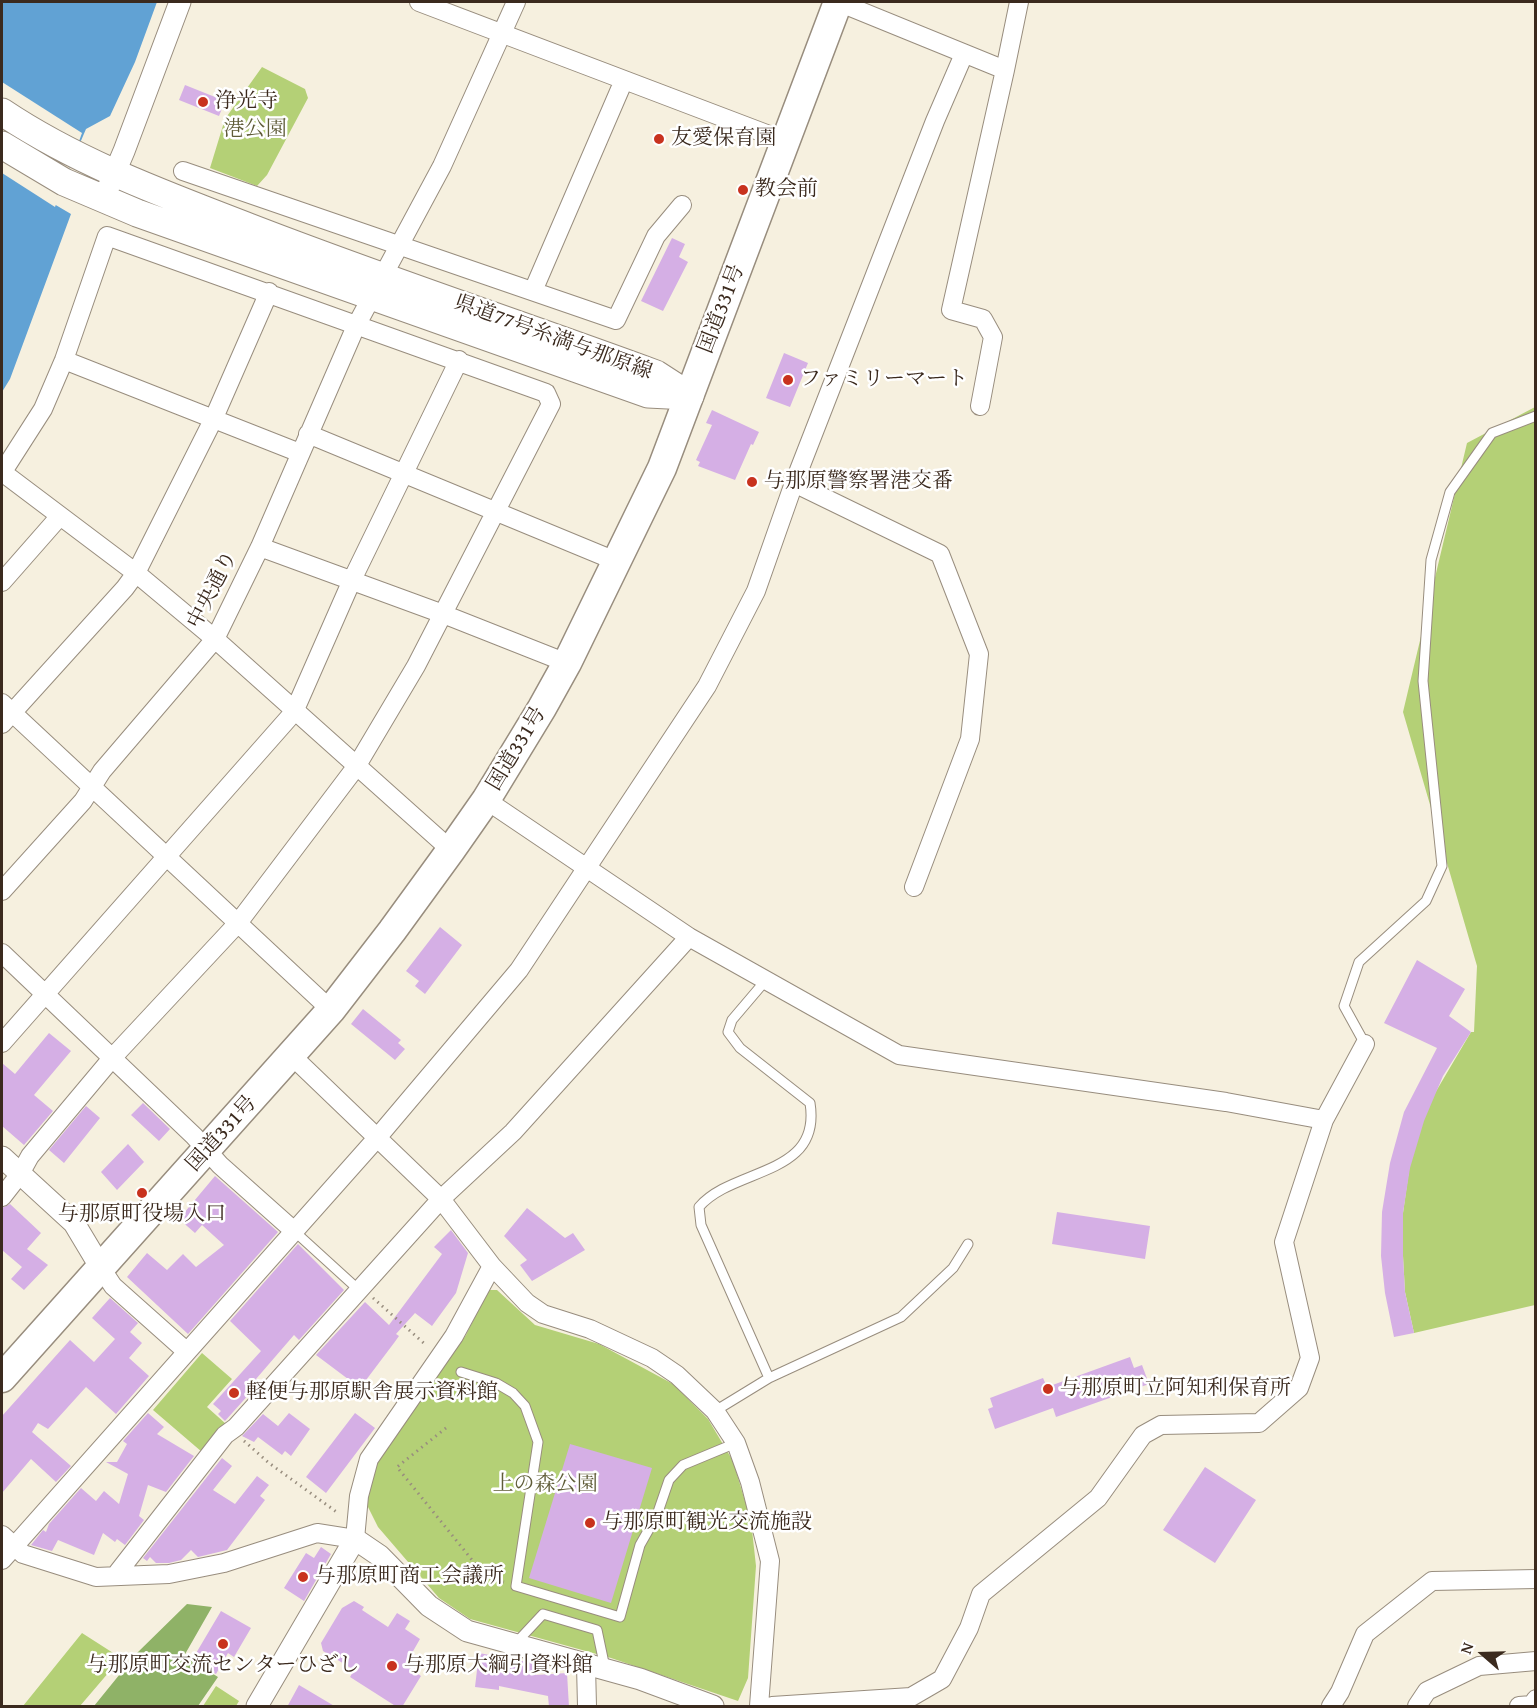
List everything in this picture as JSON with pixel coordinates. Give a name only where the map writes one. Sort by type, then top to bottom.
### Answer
[{"type":"highway","name":"国道331号","points":[[2,1378],[331,1010],[392,932],[486,800],[567,663],[662,468],[838,2]]},
{"type":"main road","name":"県道77号糸満与那原線","points":[[2,112],[114,174],[376,287],[648,394],[690,396]]},
{"type":"main road","name":"県道77号糸満与那原線","points":[[2,145],[64,182],[103,200],[376,287]]},
{"type":"street","points":[[103,200],[180,2]]},
{"type":"street","points":[[419,2],[785,141]]},
{"type":"street","name":"中央通り","points":[[2,891],[93,787],[102,771],[215,639],[260,547],[356,326],[442,166],[516,2]]},
{"type":"street","points":[[838,2],[1005,70]]},
{"type":"street","points":[[980,406],[993,337],[983,318],[951,310],[1018,2]]},
{"type":"street","points":[[2,1560],[8,1541],[186,1351],[377,1138],[519,970],[707,686],[756,591],[794,483],[931,132],[964,54]]},
{"type":"street","points":[[533,291],[624,80]]},
{"type":"street","points":[[183,171],[616,320],[656,236],[682,205]]},
{"type":"street","points":[[2,1197],[20,1174],[30,1156],[113,1057],[238,923],[356,767],[416,666],[551,404],[546,393],[459,360],[356,326],[269,292],[107,236],[64,360],[43,409],[2,472],[136,573],[215,639],[294,712],[356,767],[451,850]]},
{"type":"street","points":[[269,292],[213,420],[136,573],[126,588],[5,713],[93,787],[331,1010]]},
{"type":"street","points":[[64,360],[300,453]]},
{"type":"street","points":[[2,1043],[294,712],[352,580],[459,360]]},
{"type":"street","points":[[308,434],[618,562]]},
{"type":"street","points":[[794,483],[940,554],[979,654],[970,739],[915,887]]},
{"type":"street","points":[[2,582],[60,516]]},
{"type":"street","points":[[260,547],[443,614],[567,663]]},
{"type":"street","points":[[486,800],[689,937],[899,1055],[1226,1102],[1324,1120]]},
{"type":"street","points":[[115,1576],[231,1431],[441,1199],[513,1132],[689,937]]},
{"type":"street","points":[[2,953],[113,1057],[207,1149],[220,1165],[293,1230]]},
{"type":"street","points":[[772,1707],[911,1697],[942,1679],[969,1628],[981,1594],[1098,1498],[1143,1435],[1161,1425],[1259,1423],[1299,1388],[1310,1358],[1284,1242],[1324,1120],[1365,1044]]},
{"type":"street","points":[[291,1055],[441,1199],[492,1266],[527,1303],[543,1314],[590,1329],[652,1358],[677,1375],[715,1411],[736,1443],[750,1482],[770,1561],[759,1707]]},
{"type":"street","points":[[2,1157],[74,1223],[113,1286],[186,1351]]},
{"type":"street","points":[[257,1707],[355,1539],[359,1496],[369,1459],[440,1357],[492,1266]]},
{"type":"street","points":[[8,1541],[23,1554],[96,1577],[169,1574],[224,1563],[317,1533],[355,1539],[380,1556],[446,1620],[476,1635],[640,1679],[713,1707]]},
{"type":"street","points":[[1331,1707],[1340,1692],[1365,1634],[1432,1581],[1536,1579]]},
{"type":"street","points":[[1417,1707],[1426,1691],[1479,1666],[1536,1661]]},
{"type":"street","points":[[586,1707],[596,1669]]},
{"type":"street","points":[[1519,1707],[1532,1705],[1536,1700]]},
{"type":"lane","points":[[1365,1044],[1344,1006],[1359,962],[1426,901],[1442,866],[1423,681],[1431,560],[1450,492],[1492,433],[1536,416]]},
{"type":"lane","points":[[766,980],[732,1020],[728,1032],[740,1048],[810,1103],[813,1121],[806,1139],[785,1163],[708,1196],[699,1207],[701,1225],[769,1378]]},
{"type":"lane","points":[[293,1230],[361,1290]]},
{"type":"lane","points":[[715,1411],[769,1378],[901,1317],[953,1269],[968,1244]]},
{"type":"lane","points":[[461,1372],[496,1383],[513,1393],[525,1406],[538,1442],[516,1586],[620,1617],[640,1545],[657,1515],[669,1480],[683,1465],[736,1443]]},
{"type":"lane","points":[[514,1646],[543,1614],[597,1630],[596,1669]]},
{"type":"path","points":[[361,1290],[440,1357]]},
{"type":"path","points":[[446,1428],[397,1467],[485,1576],[504,1582]]},
{"type":"path","points":[[231,1431],[269,1463],[338,1512]]},
{"type":"green space","name":"港公園","points":[[262,67],[305,89],[308,98],[267,175],[257,186],[210,168],[225,119]]},
{"type":"green space","points":[[1535,407],[1535,1305],[1414,1333],[1405,1292],[1403,1213],[1415,1127],[1471,1032],[1474,1032],[1477,966],[1403,712],[1467,443]]},
{"type":"green space","name":"上の森公園","points":[[488,1290],[497,1290],[535,1325],[599,1344],[673,1384],[708,1419],[733,1461],[751,1521],[756,1566],[748,1678],[738,1701],[611,1658],[470,1619],[439,1598],[378,1527],[365,1501],[376,1462],[466,1335]]},
{"type":"green space","points":[[202,1353],[232,1379],[207,1407],[226,1424],[202,1452],[153,1410]]},
{"type":"green space","points":[[187,1604],[212,1607],[184,1656],[218,1677],[198,1706],[94,1706],[137,1653]]},
{"type":"green space","points":[[82,1633],[121,1658],[80,1706],[23,1706]]},
{"type":"green space","points":[[216,1686],[239,1701],[236,1706],[203,1706]]},
{"type":"water","points":[[2,2],[157,2],[135,62],[110,116],[86,129],[54,204],[71,214],[10,379],[2,392]]},
{"type":"pier","points":[[2,82],[82,133],[55,207],[2,173]]},
{"type":"building","points":[[185,85],[225,101],[219,116],[179,100]]},
{"type":"building","points":[[672,238],[685,244],[679,257],[688,262],[663,311],[641,301]]},
{"type":"building","points":[[784,353],[808,363],[790,407],[766,398]]},
{"type":"building","points":[[712,410],[759,432],[735,480],[698,466],[700,462],[696,460],[712,425],[706,423]]},
{"type":"building","points":[[440,927],[462,945],[425,994],[415,986],[419,981],[406,971]]},
{"type":"building","points":[[1417,960],[1465,989],[1449,1016],[1471,1032],[1443,1076],[1424,1121],[1410,1168],[1403,1213],[1403,1256],[1405,1292],[1414,1333],[1394,1337],[1385,1293],[1381,1256],[1382,1212],[1390,1163],[1404,1112],[1437,1048],[1384,1023]]},
{"type":"building","points":[[363,1009],[401,1040],[398,1043],[405,1049],[395,1060],[351,1024]]},
{"type":"building","points":[[49,1033],[71,1051],[34,1095],[53,1111],[24,1145],[2,1126],[2,1063],[15,1074]]},
{"type":"building","points":[[143,1103],[170,1129],[159,1141],[131,1115]]},
{"type":"building","points":[[86,1106],[100,1118],[64,1163],[49,1150]]},
{"type":"building","points":[[128,1144],[144,1162],[117,1190],[101,1172]]},
{"type":"building","points":[[215,1176],[278,1232],[188,1334],[127,1277],[147,1253],[167,1270],[183,1254],[196,1267],[224,1245],[202,1225],[195,1233],[179,1219]]},
{"type":"building","points":[[10,1204],[41,1233],[27,1249],[48,1265],[24,1290],[11,1279],[22,1267],[2,1250],[2,1208]]},
{"type":"building","points":[[527,1208],[565,1238],[573,1233],[585,1250],[532,1281],[520,1265],[527,1260],[504,1236]]},
{"type":"building","points":[[1057,1212],[1150,1226],[1145,1259],[1052,1244]]},
{"type":"building","points":[[451,1230],[468,1253],[456,1293],[432,1326],[415,1313],[396,1334],[399,1336],[360,1388],[316,1355],[365,1302],[389,1325],[442,1254],[434,1247]]},
{"type":"building","points":[[298,1244],[344,1290],[299,1340],[294,1335],[256,1379],[260,1382],[225,1421],[218,1414],[221,1411],[213,1404],[261,1351],[230,1321]]},
{"type":"building","points":[[110,1298],[138,1323],[130,1332],[142,1343],[129,1358],[149,1376],[116,1414],[86,1387],[48,1429],[38,1423],[32,1432],[71,1466],[56,1482],[31,1459],[2,1493],[2,1416],[70,1340],[94,1362],[115,1339],[92,1318]]},
{"type":"building","points":[[1130,1357],[1134,1368],[1142,1365],[1149,1384],[1056,1417],[1053,1408],[995,1429],[988,1409],[993,1407],[990,1398],[1043,1378],[1047,1387]]},
{"type":"building","points":[[148,1413],[164,1427],[157,1434],[194,1456],[166,1492],[148,1485],[139,1516],[144,1520],[125,1545],[117,1539],[115,1542],[103,1533],[94,1555],[58,1540],[52,1551],[31,1545],[43,1530],[46,1532],[49,1524],[81,1488],[96,1501],[104,1491],[119,1504],[128,1474],[106,1462],[117,1462],[127,1444],[123,1441]]},
{"type":"building","points":[[289,1413],[310,1429],[291,1456],[285,1451],[282,1455],[258,1437],[254,1442],[242,1436],[263,1414],[278,1426]]},
{"type":"building","points":[[355,1413],[375,1428],[326,1493],[306,1477]]},
{"type":"building","name":"与那原町観光交流施設","points":[[570,1444],[652,1468],[611,1603],[529,1578]]},
{"type":"building","points":[[222,1458],[232,1466],[213,1490],[235,1504],[257,1476],[269,1485],[260,1496],[265,1500],[227,1550],[198,1557],[191,1550],[181,1560],[169,1563],[156,1563],[150,1557],[147,1561],[143,1558]]},
{"type":"building","points":[[1205,1467],[1256,1500],[1215,1563],[1163,1530]]},
{"type":"building","name":"与那原町商工会議所","points":[[321,1547],[331,1554],[304,1601],[284,1588],[306,1553],[314,1558]]},
{"type":"building","points":[[354,1601],[364,1607],[362,1610],[388,1627],[397,1613],[410,1621],[405,1629],[420,1639],[412,1653],[423,1659],[415,1672],[421,1676],[402,1707],[397,1707],[350,1677],[354,1670],[323,1651],[321,1643],[342,1608]]},
{"type":"building","points":[[221,1611],[251,1628],[234,1657],[228,1653],[216,1674],[192,1660]]},
{"type":"building","points":[[479,1653],[538,1664],[536,1675],[567,1673],[569,1707],[549,1707],[548,1696],[499,1686],[499,1690],[475,1687]]},
{"type":"building","points":[[299,1685],[336,1707],[287,1707]]},
{"type":"place","name":"浄光寺","points":[[203,102]]},
{"type":"place","name":"友愛保育園","points":[[659,139]]},
{"type":"place","name":"教会前","points":[[743,190]]},
{"type":"place","name":"ファミリーマート","points":[[788,380]]},
{"type":"place","name":"与那原警察署港交番","points":[[752,482]]},
{"type":"place","name":"与那原町役場入口","points":[[142,1193]]},
{"type":"place","name":"与那原町立阿知利保育所","points":[[1048,1389]]},
{"type":"place","name":"軽便与那原駅舎展示資料館","points":[[234,1393]]},
{"type":"place","name":"与那原町観光交流施設","points":[[590,1523]]},
{"type":"place","name":"与那原町商工会議所","points":[[303,1577]]},
{"type":"place","name":"与那原町交流センターひざし","points":[[223,1644]]},
{"type":"place","name":"与那原大綱引資料館","points":[[392,1666]]}]
